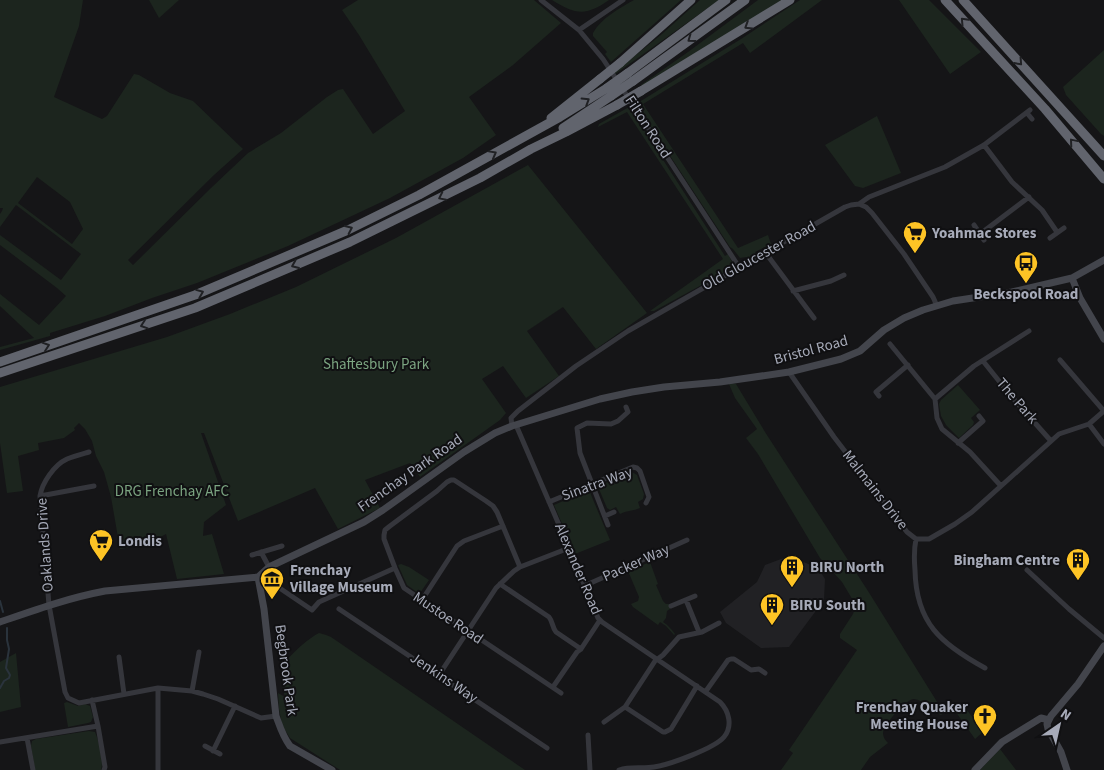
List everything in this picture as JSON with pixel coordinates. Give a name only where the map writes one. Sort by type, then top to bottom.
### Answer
[{"type":"highway","points":[[535,130],[620,63],[691,0]]},
{"type":"highway","points":[[630,77],[726,0]]},
{"type":"highway","points":[[531,149],[630,77],[745,0]]},
{"type":"highway","points":[[0,373],[195,308],[350,242],[480,178],[531,149],[617,105],[790,0]]},
{"type":"highway","points":[[945,0],[1045,109],[1104,179]]},
{"type":"highway","points":[[963,0],[1104,156]]},
{"type":"highway","points":[[0,362],[195,295],[348,230],[419,195],[535,130],[609,92]]},
{"type":"highway","points":[[1090,140],[1104,164]]},
{"type":"main road","name":"Bristol Road","points":[[514,426],[600,399],[632,392],[788,372],[841,359],[860,351],[884,330],[904,318],[953,301],[1012,292],[1072,278],[1103,260]]},
{"type":"main road","points":[[1072,278],[1080,298],[1104,339]]},
{"type":"main road","name":"Frenchay Park Road","points":[[258,577],[269,568],[364,522],[472,446],[495,433],[514,426]]},
{"type":"main road","points":[[0,622],[49,605],[105,591],[258,577]]},
{"type":"main road","name":"Begbrook Park","points":[[258,577],[276,716],[282,732],[289,744],[332,770]]},
{"type":"main road","points":[[1067,770],[1061,752],[1048,729],[1049,720],[1078,684],[1104,646]]},
{"type":"main road","points":[[975,770],[1002,742],[1041,718],[1049,720]]},
{"type":"street","name":"Filton Road","points":[[541,0],[579,30],[603,59],[739,267]]},
{"type":"street","points":[[579,30],[624,0]]},
{"type":"street","name":"Old Gloucester Road","points":[[514,426],[511,420],[514,413],[576,366],[628,331],[845,207],[859,204],[869,197],[945,167],[984,145],[1029,111],[1032,119]]},
{"type":"street","points":[[984,145],[1012,182],[1042,210],[1057,232]]},
{"type":"street","points":[[980,234],[1029,198]]},
{"type":"street","points":[[859,204],[866,207],[872,213],[904,254],[937,306]]},
{"type":"street","points":[[974,225],[984,240]]},
{"type":"street","points":[[1050,238],[1064,228]]},
{"type":"street","points":[[765,252],[814,318]]},
{"type":"street","points":[[834,272],[838,278]]},
{"type":"street","points":[[793,290],[844,275]]},
{"type":"street","points":[[935,399],[970,369],[1030,331]]},
{"type":"street","points":[[890,344],[935,399],[936,413],[940,426],[973,455],[1001,486]]},
{"type":"street","points":[[1060,360],[1104,411]]},
{"type":"street","name":"The Park","points":[[983,361],[1011,396],[1052,441]]},
{"type":"street","points":[[879,396],[876,392],[908,365]]},
{"type":"street","name":"Malmains Drive","points":[[788,372],[834,438],[907,532],[916,539],[929,538],[955,524],[972,512],[1062,433],[1089,424],[1104,411]]},
{"type":"street","points":[[608,524],[580,453],[577,428],[587,423],[611,424],[618,421],[628,412],[626,407]]},
{"type":"street","points":[[958,443],[983,421],[979,416]]},
{"type":"street","points":[[1089,424],[1104,444]]},
{"type":"street","name":"Alexander Road","points":[[514,426],[600,620],[707,692],[724,706],[728,715],[727,731],[721,740],[702,750],[660,766],[646,768],[630,767],[620,770]]},
{"type":"street","name":"Oaklands Drive","points":[[89,452],[65,460],[60,464],[44,482],[40,496],[49,605],[64,692],[68,698],[79,703],[158,688],[192,691],[218,699],[261,718],[276,716]]},
{"type":"street","name":"Sinatra Way","points":[[549,502],[633,467],[640,471],[649,498],[646,503]]},
{"type":"street","name":"Mustoe Road","points":[[520,567],[498,512],[493,506],[455,481],[449,480],[385,530],[384,539],[404,588],[561,693]]},
{"type":"street","points":[[40,496],[94,486]]},
{"type":"street","points":[[605,516],[614,512]]},
{"type":"street","points":[[422,600],[457,546],[464,541],[503,526]]},
{"type":"street","points":[[676,537],[679,544]]},
{"type":"street","points":[[916,539],[914,548],[915,584],[922,611],[929,624],[953,648],[985,668]]},
{"type":"street","name":"Packer Way","points":[[584,586],[687,540]]},
{"type":"street","points":[[252,555],[282,546]]},
{"type":"street","points":[[439,675],[500,584],[514,570],[569,548]]},
{"type":"street","points":[[261,552],[269,568]]},
{"type":"street","points":[[258,577],[278,587],[312,610],[319,602],[395,568]]},
{"type":"street","points":[[1027,570],[1104,638]]},
{"type":"street","points":[[500,584],[549,617],[556,632],[581,649]]},
{"type":"street","points":[[670,606],[695,596]]},
{"type":"street","points":[[686,600],[700,632]]},
{"type":"street","name":"Jenkins Way","points":[[340,609],[547,748]]},
{"type":"street","points":[[553,687],[600,620]]},
{"type":"street","points":[[604,722],[625,707],[655,661],[680,636],[700,632],[719,623]]},
{"type":"street","points":[[192,691],[199,652]]},
{"type":"street","points":[[969,659],[973,652]]},
{"type":"street","points":[[119,657],[124,694]]},
{"type":"street","points":[[707,692],[728,660],[731,659],[751,670],[759,669],[765,673]]},
{"type":"street","points":[[625,707],[665,732],[671,729],[697,686]]},
{"type":"street","points":[[158,688],[158,770]]},
{"type":"street","points":[[92,700],[98,726],[104,770]]},
{"type":"street","points":[[213,751],[235,706]]},
{"type":"street","points":[[0,742],[98,726]]},
{"type":"street","points":[[588,735],[590,770]]},
{"type":"street","points":[[28,738],[32,770]]},
{"type":"street","points":[[205,746],[220,754]]},
{"type":"shaded area","points":[[789,556],[818,568],[825,579],[824,600],[789,647],[761,648],[726,623],[720,612],[757,582],[765,565]]},
{"type":"green space","points":[[0,0],[83,0],[79,26],[54,97],[102,119],[107,116],[134,74],[139,75],[170,93],[193,101],[243,149],[128,260],[133,265],[248,153],[281,133],[338,90],[343,89],[373,134],[405,111],[342,10],[358,0],[534,0],[561,23],[513,65],[469,97],[496,135],[463,158],[390,198],[288,246],[197,283],[105,316],[50,333],[50,336],[0,350],[0,347],[34,338],[0,306],[0,294],[39,325],[66,296],[0,245],[0,235],[61,280],[81,254],[16,205],[0,227],[0,214],[3,208],[0,208]],"holes":[[[37,177],[70,202],[83,229],[72,244],[18,203]]]},
{"type":"green space","points":[[149,0],[179,0],[159,18]]},
{"type":"green space","points":[[552,0],[609,0],[594,9],[581,12],[568,9]]},
{"type":"green space","points":[[634,0],[681,0],[611,62],[605,54],[607,52],[593,36],[593,33],[606,18]]},
{"type":"green space","points":[[700,0],[719,0],[614,75],[616,71]]},
{"type":"green space","points":[[758,0],[785,0],[641,85],[688,52]]},
{"type":"green space","points":[[800,0],[822,0],[750,53],[743,43],[643,104],[738,248],[768,235],[771,244],[755,252],[756,255],[747,259],[746,257],[740,258],[730,247],[636,104]]},
{"type":"green space","points":[[899,0],[929,0],[981,52],[950,74]]},
{"type":"green space","points":[[1104,50],[1104,136],[1066,95],[1063,87]]},
{"type":"green space","points":[[629,107],[725,256],[728,254],[732,262],[729,270],[654,311],[650,311],[723,259],[627,112],[598,127],[599,124]]},
{"type":"green space","points":[[877,116],[901,173],[863,188],[855,186],[825,145]]},
{"type":"green space","name":"Shaftesbury Park","points":[[528,165],[647,313],[596,349],[563,307],[527,331],[559,376],[526,398],[503,366],[482,379],[506,413],[500,420],[420,477],[410,463],[365,480],[380,508],[338,529],[315,488],[238,521],[204,433],[201,433],[226,505],[204,522],[203,536],[212,534],[224,574],[177,579],[166,534],[145,545],[120,549],[111,497],[104,472],[96,456],[92,441],[79,423],[74,428],[75,430],[64,438],[38,443],[39,450],[18,456],[23,491],[7,493],[0,443],[0,387],[167,337],[296,287],[396,238]]},
{"type":"green space","points":[[729,384],[736,384],[944,713],[941,715],[918,700],[910,700],[891,718],[884,729],[883,736],[888,743],[870,757],[861,770],[781,770],[793,753],[789,750],[857,650],[840,638],[840,634],[855,608],[854,602],[842,582],[820,558],[758,454],[746,438],[757,429],[735,398]]},
{"type":"green space","points":[[958,385],[980,410],[971,418],[974,422],[973,425],[959,438],[946,425],[941,416],[939,404]]},
{"type":"green space","points":[[632,472],[637,475],[644,494],[643,499],[638,502],[640,508],[620,514],[616,507],[610,510],[607,508],[599,489],[601,485]]},
{"type":"green space","points":[[589,490],[610,540],[575,554],[554,505]]},
{"type":"green space","points":[[650,562],[658,584],[656,585],[663,601],[669,604],[671,608],[667,611],[663,622],[671,629],[674,635],[666,626],[660,622],[658,625],[631,604],[638,601],[639,597],[628,571]]},
{"type":"green space","points":[[401,564],[429,580],[420,593],[407,585],[398,565]]},
{"type":"green space","points":[[319,633],[331,637],[525,770],[340,770],[290,738],[282,725],[279,709],[278,693],[285,697],[281,672],[287,660]]},
{"type":"green space","points":[[16,653],[21,707],[0,712],[0,662]]},
{"type":"green space","points":[[67,702],[78,706],[85,704],[90,706],[93,717],[91,722],[68,727],[64,703]]},
{"type":"green space","points":[[962,703],[983,732],[975,739],[953,708]]},
{"type":"green space","points":[[89,731],[95,732],[98,740],[101,770],[35,770],[31,746],[32,741]]},
{"type":"green space","points":[[1000,749],[1016,770],[980,770]]},
{"type":"waterway","points":[[0,601],[3,612]]},
{"type":"waterway","points":[[0,688],[10,675],[6,668],[9,649],[7,628]]},
{"type":"place","name":"Yoahmac Stores","points":[[915,254]]},
{"type":"place","name":"Beckspool Road","points":[[1026,284]]},
{"type":"place","name":"Londis","points":[[101,562]]},
{"type":"place","name":"Bingham Centre","points":[[1078,581]]},
{"type":"place","name":"BIRU North","points":[[792,588]]},
{"type":"place","name":"Frenchay Village Museum","points":[[272,600]]},
{"type":"place","name":"BIRU South","points":[[772,626]]},
{"type":"place","name":"Frenchay Quaker Meeting House","points":[[985,737]]},
{"type":"park label","name":"DRG Frenchay AFC","points":[[172,491]]}]
